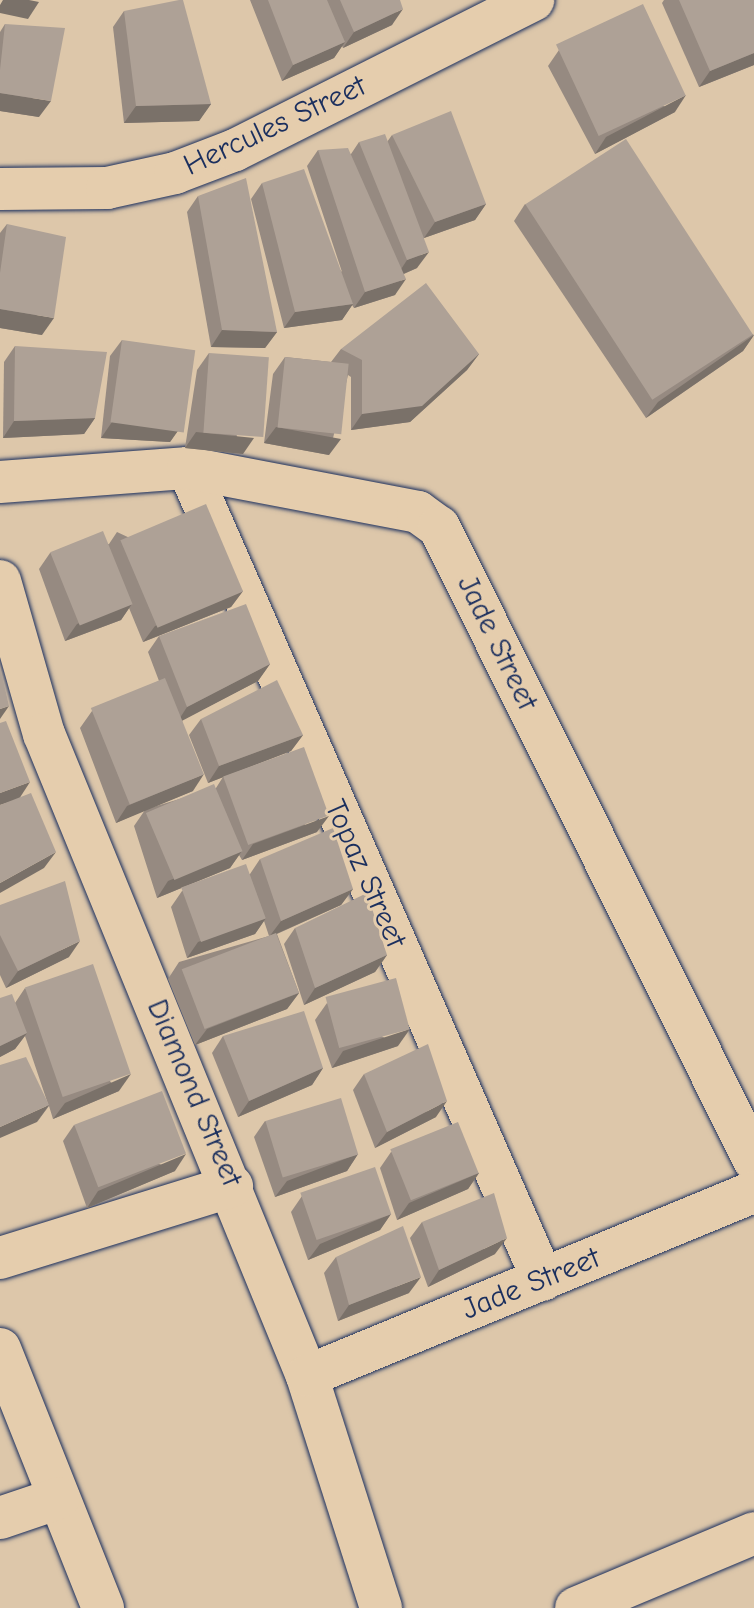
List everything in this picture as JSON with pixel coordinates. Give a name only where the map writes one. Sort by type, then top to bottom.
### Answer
[{"type":"street","name":"Hercules Street","points":[[0,189],[107,188],[175,173],[235,150],[533,0]]},
{"type":"street","name":"Jade Street","points":[[0,482],[188,468],[418,512],[439,527],[754,1160]]},
{"type":"street","name":"Topaz Street","points":[[188,468],[543,1280]]},
{"type":"street","name":"Diamond Street","points":[[0,581],[44,734],[232,1186],[307,1376],[381,1608]]},
{"type":"street","points":[[0,1258],[232,1186]]},
{"type":"street","name":"Jade Street","points":[[307,1376],[754,1192]]},
{"type":"street","points":[[0,1349],[103,1608]]},
{"type":"street","points":[[0,1518],[59,1498]]},
{"type":"street","points":[[576,1608],[754,1533]]},
{"type":"building","points":[[183,0],[211,104],[136,106],[124,11]]},
{"type":"building","points":[[268,0],[327,0],[345,42],[293,65]]},
{"type":"building","points":[[340,0],[400,0],[403,9],[354,32]]},
{"type":"building","points":[[679,0],[754,0],[754,53],[710,71]]},
{"type":"building","points":[[643,4],[686,96],[599,136],[556,45]]},
{"type":"building","points":[[5,24],[65,28],[51,101],[0,93]]},
{"type":"building","points":[[451,111],[486,204],[435,222],[392,135]]},
{"type":"building","points":[[385,134],[429,252],[407,260],[359,142]]},
{"type":"building","points":[[626,139],[753,334],[652,400],[525,204]]},
{"type":"building","points":[[348,148],[406,279],[365,292],[318,150]]},
{"type":"building","points":[[304,169],[353,304],[295,312],[262,183]]},
{"type":"building","points":[[246,178],[277,332],[222,330],[198,196]]},
{"type":"building","points":[[7,224],[66,237],[54,318],[0,309],[0,273]]},
{"type":"building","points":[[426,283],[479,354],[422,406],[362,414],[362,360],[341,349]]},
{"type":"building","points":[[122,340],[195,350],[184,432],[110,422]]},
{"type":"building","points":[[15,346],[107,352],[95,418],[14,421]]},
{"type":"building","points":[[209,353],[269,357],[263,437],[203,433]]},
{"type":"building","points":[[285,357],[349,364],[341,434],[278,428]]},
{"type":"building","points":[[206,504],[243,591],[158,628],[120,540]]},
{"type":"building","points":[[103,531],[133,604],[80,626],[50,552]]},
{"type":"building","points":[[246,604],[270,664],[187,707],[159,636]]},
{"type":"building","points":[[0,666],[9,706],[0,709]]},
{"type":"building","points":[[165,678],[204,774],[130,804],[91,708]]},
{"type":"building","points":[[277,680],[303,735],[219,766],[201,719]]},
{"type":"building","points":[[6,721],[30,782],[0,793],[0,723]]},
{"type":"building","points":[[304,747],[329,816],[248,845],[223,776]]},
{"type":"building","points":[[214,784],[243,851],[174,880],[146,813]]},
{"type":"building","points":[[31,793],[56,852],[0,883],[0,805]]},
{"type":"building","points":[[333,828],[353,889],[281,921],[260,859]]},
{"type":"building","points":[[246,864],[266,919],[201,942],[181,888]]},
{"type":"building","points":[[65,881],[80,941],[18,971],[0,935],[0,905]]},
{"type":"building","points":[[367,893],[387,955],[315,988],[295,928]]},
{"type":"building","points":[[276,933],[299,993],[205,1029],[182,969]]},
{"type":"building","points":[[93,964],[131,1074],[63,1097],[25,987]]},
{"type":"building","points":[[396,978],[410,1029],[339,1048],[325,997]]},
{"type":"building","points":[[12,994],[27,1033],[0,1046],[0,998]]},
{"type":"building","points":[[304,1011],[323,1068],[249,1101],[223,1036]]},
{"type":"building","points":[[428,1044],[447,1101],[387,1132],[364,1074]]},
{"type":"building","points":[[26,1057],[49,1105],[0,1127],[0,1065]]},
{"type":"building","points":[[162,1091],[186,1154],[98,1187],[74,1125]]},
{"type":"building","points":[[341,1098],[358,1154],[283,1178],[265,1121]]},
{"type":"building","points":[[458,1122],[479,1173],[411,1200],[390,1149]]},
{"type":"building","points":[[375,1167],[391,1214],[317,1240],[300,1193]]},
{"type":"building","points":[[494,1193],[507,1238],[439,1270],[422,1222]]},
{"type":"building","points":[[403,1226],[421,1277],[349,1305],[336,1257]]}]
